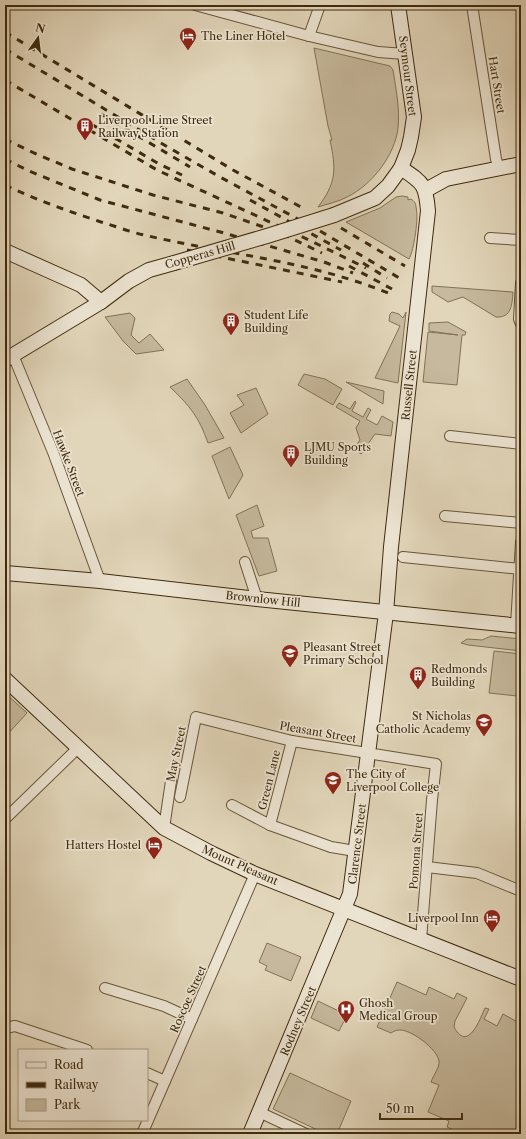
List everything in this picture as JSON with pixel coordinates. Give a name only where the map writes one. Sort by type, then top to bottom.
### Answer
[{"type":"street","points":[[195,5],[308,36],[378,52],[405,54]]},
{"type":"street","points":[[308,36],[320,5]]},
{"type":"street","name":"Seymour Street","points":[[398,5],[414,117],[412,137],[401,168]]},
{"type":"street","name":"Hart Street","points":[[472,5],[496,159],[499,169]]},
{"type":"street","points":[[401,168],[417,179],[426,190],[446,179],[521,164]]},
{"type":"street","name":"Copperas Hill","points":[[9,358],[101,302],[129,281],[149,270],[334,215],[375,198],[388,186],[401,168]]},
{"type":"street","name":"Russell Street","points":[[386,613],[392,540],[428,211],[426,190]]},
{"type":"street","points":[[490,238],[520,240],[521,242]]},
{"type":"street","points":[[5,251],[81,285],[101,302]]},
{"type":"street","points":[[521,283],[519,318],[521,324]]},
{"type":"street","name":"Hawke Street","points":[[9,358],[53,452],[100,581]]},
{"type":"street","points":[[450,436],[521,444]]},
{"type":"street","points":[[445,516],[521,523]]},
{"type":"street","points":[[519,625],[521,542]]},
{"type":"street","points":[[403,557],[520,569]]},
{"type":"street","points":[[245,562],[257,599]]},
{"type":"street","name":"Brownlow Hill","points":[[5,573],[100,581],[386,613],[519,625]]},
{"type":"street","name":"Clarence Street","points":[[345,909],[350,894],[386,613]]},
{"type":"street","name":"Mount Pleasant","points":[[5,678],[164,828],[210,853],[255,874],[521,979]]},
{"type":"street","name":"Pleasant Street","points":[[196,717],[292,741],[436,764]]},
{"type":"street","name":"May Street","points":[[180,797],[196,717]]},
{"type":"street","name":"Green Lane","points":[[270,825],[292,741]]},
{"type":"street","points":[[5,819],[78,748]]},
{"type":"street","name":"Pomona Street","points":[[421,940],[436,764]]},
{"type":"street","points":[[164,828],[171,781]]},
{"type":"street","name":"Green Lane","points":[[232,805],[270,825],[331,848],[355,851]]},
{"type":"street","points":[[427,867],[477,873],[521,891]]},
{"type":"street","name":"Roscoe Street","points":[[148,1120],[255,874]]},
{"type":"street","name":"Rodney Street","points":[[250,1134],[345,909]]},
{"type":"street","points":[[105,988],[164,1006],[192,1019]]},
{"type":"street","points":[[5,1028],[15,1026],[84,1049]]},
{"type":"street","points":[[148,1072],[165,1081]]},
{"type":"street","points":[[259,1112],[306,1134]]},
{"type":"street","name":"Roscoe Street","points":[[142,1134],[148,1121]]},
{"type":"green space","points":[[314,48],[390,66],[393,70],[398,114],[396,138],[387,159],[381,168],[356,192],[336,202],[318,207],[329,190],[332,182],[334,167],[330,140],[332,140],[328,126]]},
{"type":"green space","points":[[396,197],[408,197],[408,200],[411,199],[414,201],[417,212],[416,233],[409,259],[346,222],[380,208]]},
{"type":"green space","points":[[432,286],[513,292],[510,309],[505,315],[496,317],[463,297],[448,302],[432,292]]},
{"type":"green space","points":[[392,312],[399,314],[403,318],[406,312],[398,383],[375,378],[400,326],[389,321],[390,314]]},
{"type":"green space","points":[[130,313],[135,318],[131,335],[139,343],[150,334],[164,350],[136,354],[123,341],[105,317]]},
{"type":"green space","points":[[448,322],[466,332],[465,335],[462,335],[457,385],[423,382],[428,332],[458,335],[429,331],[429,323]]},
{"type":"green space","points":[[304,374],[325,379],[342,389],[333,405],[298,385]]},
{"type":"green space","points":[[187,379],[205,405],[224,438],[208,443],[193,412],[170,387]]},
{"type":"green space","points":[[346,382],[384,391],[383,404]]},
{"type":"green space","points":[[256,388],[268,414],[241,433],[230,413],[244,405],[237,395]]},
{"type":"green space","points":[[355,401],[356,402],[352,411],[363,417],[368,408],[371,410],[366,419],[377,425],[382,416],[393,422],[391,436],[375,434],[361,454],[354,449],[360,440],[356,428],[360,421],[336,407],[339,403],[350,409]]},
{"type":"green space","points":[[230,447],[243,475],[229,499],[212,456]]},
{"type":"green space","points":[[257,505],[264,526],[251,531],[253,538],[268,538],[277,571],[259,576],[236,515]]},
{"type":"green space","points":[[491,636],[521,639],[521,651],[461,643],[467,639],[482,640]]},
{"type":"green space","points":[[494,651],[521,654],[517,696],[489,693]]},
{"type":"green space","points":[[5,693],[27,713],[5,737]]},
{"type":"green space","points":[[267,943],[301,957],[291,981],[265,970],[267,966],[259,962]]},
{"type":"green space","points":[[397,982],[426,995],[429,987],[454,999],[457,993],[467,998],[455,1021],[454,1027],[459,1034],[464,1037],[469,1035],[477,1026],[485,1008],[489,1009],[484,1019],[497,1026],[503,1014],[521,1024],[521,1133],[463,1134],[447,1127],[449,1121],[428,1112],[439,1085],[431,1082],[439,1061],[434,1051],[411,1033],[400,1030],[391,1033],[377,1027]]},
{"type":"green space","points":[[318,1001],[347,1015],[339,1031],[311,1018]]},
{"type":"green space","points":[[290,1073],[351,1101],[337,1134],[326,1134],[273,1109]]},
{"type":"railway","points":[[5,32],[233,170],[301,207]]},
{"type":"railway","points":[[5,49],[166,146],[320,231],[401,279]]},
{"type":"railway","points":[[5,80],[157,170],[366,268]]},
{"type":"railway","points":[[101,114],[190,167]]},
{"type":"railway","points":[[91,124],[159,164],[182,175]]},
{"type":"railway","points":[[5,139],[72,169],[153,195],[223,213],[278,232],[322,253]]},
{"type":"railway","points":[[5,159],[29,171],[100,200],[224,233],[324,262],[353,273]]},
{"type":"railway","points":[[5,185],[52,205],[133,232],[328,273],[388,293]]},
{"type":"railway","points":[[250,200],[341,250]]},
{"type":"railway","points":[[341,228],[405,266]]},
{"type":"railway","points":[[187,250],[342,282]]},
{"type":"railway","points":[[363,263],[387,278]]},
{"type":"railway","points":[[349,266],[392,289]]},
{"type":"place","name":"The Liner Hotel","points":[[188,51]]},
{"type":"place","name":"Liverpool Lime Street Railway Station","points":[[85,141]]},
{"type":"place","name":"Student Life Building","points":[[231,336]]},
{"type":"place","name":"LJMU Sports Building","points":[[291,468]]},
{"type":"place","name":"Pleasant Street Primary School","points":[[290,668]]},
{"type":"place","name":"Redmonds Building","points":[[418,690]]},
{"type":"place","name":"St Nicholas Catholic Academy","points":[[484,737]]},
{"type":"place","name":"The City of Liverpool College","points":[[333,795]]},
{"type":"place","name":"Hatters Hostel","points":[[154,860]]},
{"type":"place","name":"Liverpool Inn","points":[[492,933]]},
{"type":"place","name":"Ghosh Medical Group","points":[[346,1024]]}]
